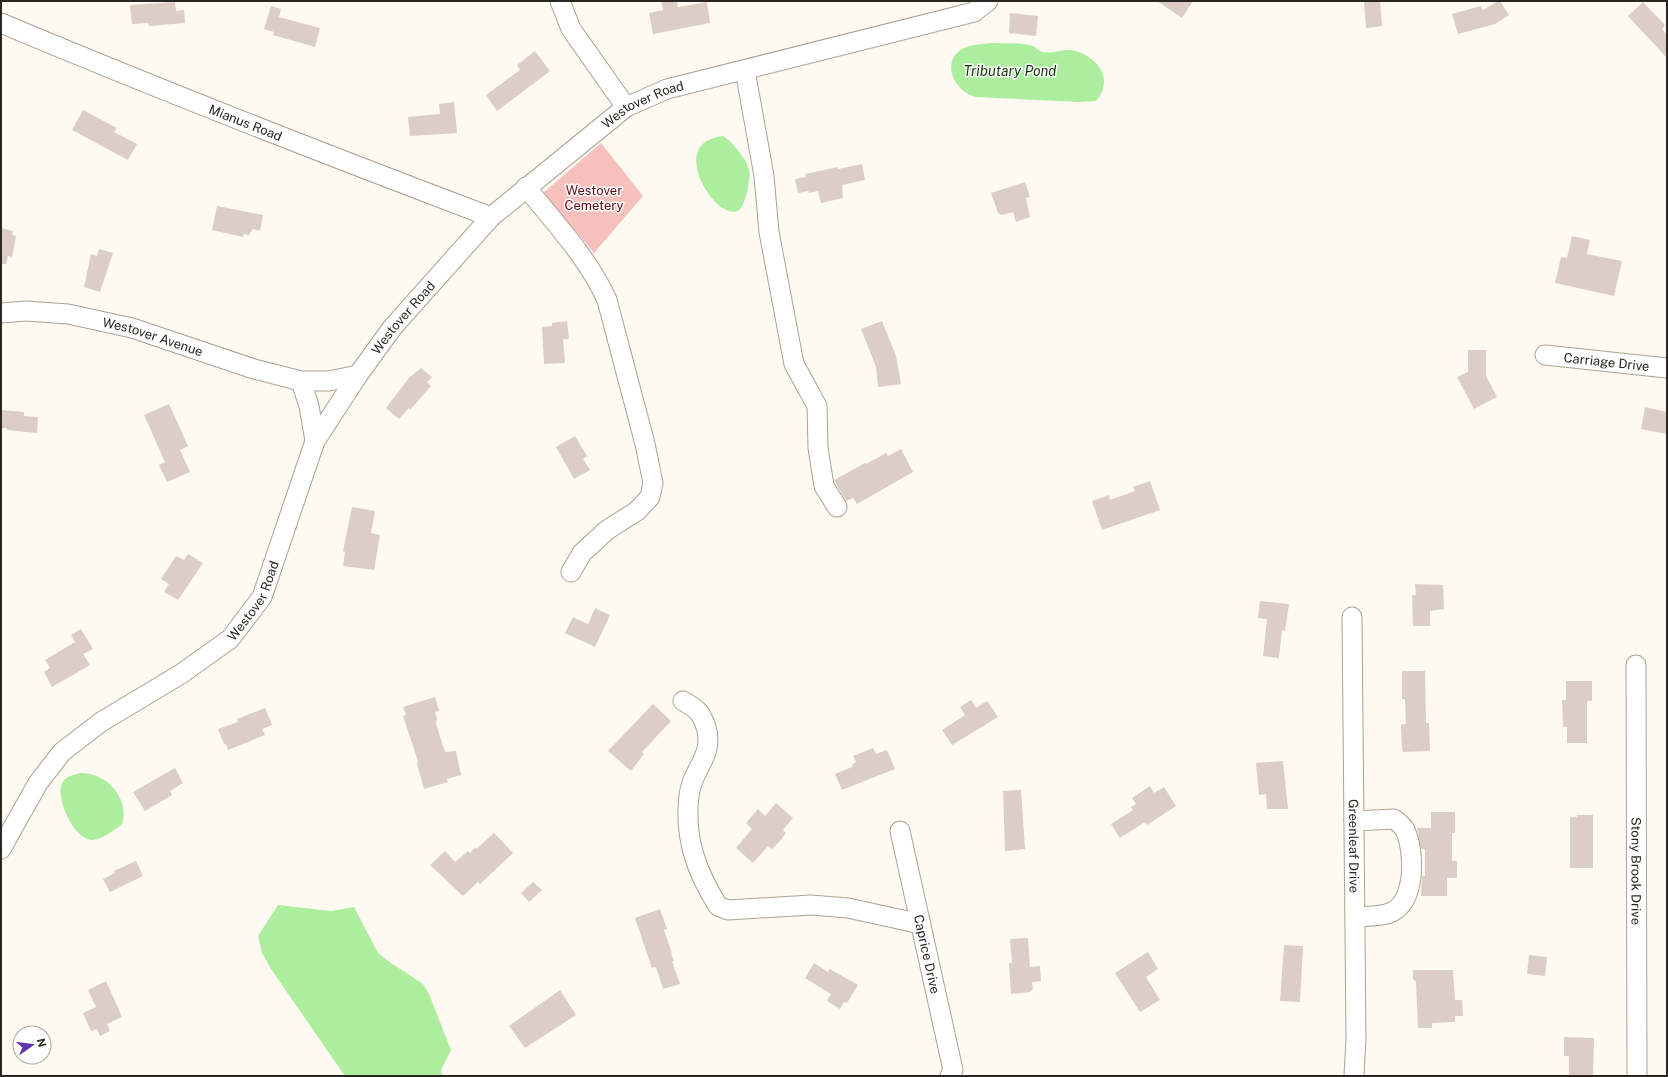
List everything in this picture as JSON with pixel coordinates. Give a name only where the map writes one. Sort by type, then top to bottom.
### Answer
[{"type":"street","points":[[560,1],[571,29],[626,107]]},
{"type":"street","name":"Westover Road","points":[[1,849],[38,783],[62,752],[101,722],[181,674],[230,639],[262,597],[315,441],[358,375],[392,328],[491,217],[626,107],[667,89],[974,12],[988,1]]},
{"type":"street","name":"Mianus Road","points":[[1,23],[307,148],[491,217]]},
{"type":"street","points":[[745,70],[764,176],[769,232],[794,364],[817,406],[818,448],[824,486],[837,507]]},
{"type":"street","points":[[526,187],[582,258],[598,281],[607,300],[645,444],[653,483],[650,497],[637,511],[607,530],[582,553],[572,572]]},
{"type":"street","name":"Westover Avenue","points":[[1,313],[26,311],[68,314],[132,328],[254,369],[300,381],[329,380],[358,375]]},
{"type":"street","name":"Carriage Drive","points":[[1546,356],[1667,368]]},
{"type":"street","points":[[300,381],[309,406],[315,441]]},
{"type":"street","name":"Greenleaf Drive","points":[[1352,617],[1356,1038],[1354,1076]]},
{"type":"street","name":"Stony Brook Drive","points":[[1636,665],[1637,1076]]},
{"type":"street","points":[[683,701],[699,710],[708,735],[708,748],[689,795],[688,831],[694,860],[718,906],[728,910],[810,905],[848,908],[921,924]]},
{"type":"street","points":[[1354,821],[1394,819],[1405,828],[1412,863],[1410,880],[1405,898],[1398,908],[1392,912],[1355,917]]},
{"type":"street","name":"Caprice Drive","points":[[900,831],[953,1070],[950,1076]]},
{"type":"green space","name":"Westover Cemetery","points":[[601,143],[643,196],[594,253],[543,193]]},
{"type":"water","name":"Tributary Pond","points":[[992,43],[1023,44],[1033,46],[1039,51],[1043,52],[1068,50],[1084,54],[1094,61],[1101,70],[1104,82],[1102,92],[1096,101],[1079,102],[976,97],[969,94],[958,85],[951,71],[951,64],[954,57],[959,51],[967,47]]},
{"type":"water","points":[[723,136],[738,151],[748,165],[749,169],[747,191],[744,203],[739,210],[730,211],[719,206],[709,195],[701,181],[697,166],[698,152],[706,142]]},
{"type":"water","points":[[80,773],[99,777],[107,782],[114,789],[123,805],[124,815],[122,824],[96,840],[85,838],[73,826],[61,798],[62,783],[70,776]]},
{"type":"water","points":[[278,905],[331,911],[354,907],[378,953],[423,984],[429,994],[451,1050],[441,1070],[442,1076],[345,1076],[271,969],[262,953],[258,936]]},
{"type":"building","points":[[661,1],[677,1],[678,7],[707,2],[710,23],[653,34],[649,13],[663,10]]},
{"type":"building","points":[[1157,1],[1193,1],[1182,18]]},
{"type":"building","points":[[1364,1],[1380,1],[1382,26],[1366,28]]},
{"type":"building","points":[[1500,1],[1509,15],[1495,24],[1458,34],[1452,14],[1481,6],[1483,10]]},
{"type":"building","points":[[175,2],[176,11],[184,10],[185,23],[149,26],[148,23],[132,24],[130,5]]},
{"type":"building","points":[[1643,2],[1665,25],[1662,29],[1667,35],[1667,58],[1628,16]]},
{"type":"building","points":[[271,6],[281,9],[279,17],[320,28],[315,47],[273,35],[274,32],[264,29]]},
{"type":"building","points":[[1010,13],[1038,16],[1036,36],[1009,33]]},
{"type":"building","points":[[535,51],[550,71],[497,111],[486,95],[520,70],[517,65]]},
{"type":"building","points":[[454,102],[457,133],[410,136],[408,117],[440,114],[439,104]]},
{"type":"building","points":[[83,110],[117,128],[114,132],[137,144],[128,160],[72,130]]},
{"type":"building","points":[[862,164],[865,180],[842,185],[843,198],[821,203],[818,191],[798,193],[795,179],[806,177],[805,174]]},
{"type":"building","points":[[1025,182],[1030,197],[1026,198],[1030,217],[1016,222],[1013,212],[1002,215],[998,213],[991,193]]},
{"type":"building","points":[[217,206],[263,215],[260,231],[253,229],[249,235],[244,234],[243,237],[212,230]]},
{"type":"building","points":[[1,228],[13,231],[12,235],[16,236],[12,257],[8,256],[6,264],[1,264]]},
{"type":"building","points":[[1572,236],[1590,240],[1587,254],[1622,261],[1614,296],[1555,283],[1561,257],[1567,258]]},
{"type":"building","points":[[99,249],[113,253],[100,292],[84,287],[91,254],[97,256]]},
{"type":"building","points":[[567,321],[569,339],[563,339],[565,363],[544,364],[542,327],[552,326],[552,323]]},
{"type":"building","points":[[882,321],[896,356],[901,384],[878,387],[876,367],[861,329]]},
{"type":"building","points":[[1468,350],[1486,350],[1486,376],[1497,397],[1474,409],[1457,377],[1468,372]]},
{"type":"building","points":[[421,368],[432,377],[427,382],[431,386],[410,410],[409,408],[399,419],[386,408],[409,378]]},
{"type":"building","points":[[169,404],[188,446],[180,450],[190,472],[167,482],[159,465],[165,462],[144,415]]},
{"type":"building","points":[[1645,407],[1667,412],[1667,434],[1641,429]]},
{"type":"building","points":[[1,410],[24,412],[24,416],[38,417],[37,433],[1,428]]},
{"type":"building","points":[[575,436],[587,456],[583,459],[590,470],[574,479],[556,447]]},
{"type":"building","points":[[901,449],[913,472],[857,504],[853,498],[846,501],[834,480],[886,453],[888,456]]},
{"type":"building","points":[[1150,481],[1160,510],[1102,530],[1092,501],[1109,495],[1110,500],[1135,491],[1133,487]]},
{"type":"building","points":[[352,507],[375,511],[371,533],[380,535],[374,570],[343,566],[345,552],[343,551]]},
{"type":"building","points":[[188,554],[203,563],[178,600],[164,592],[169,584],[161,579],[176,556],[184,560]]},
{"type":"building","points":[[1415,584],[1443,585],[1444,609],[1430,611],[1430,626],[1413,626],[1412,595],[1416,595]]},
{"type":"building","points":[[1260,601],[1289,604],[1285,631],[1282,630],[1279,658],[1263,656],[1267,619],[1258,618]]},
{"type":"building","points":[[595,608],[610,615],[595,647],[565,633],[573,617],[588,624]]},
{"type":"building","points":[[81,629],[93,649],[83,654],[90,665],[52,687],[44,672],[50,668],[45,660],[75,642],[71,635]]},
{"type":"building","points":[[1402,671],[1425,671],[1426,723],[1429,723],[1430,751],[1403,752],[1401,726],[1402,724],[1406,724],[1405,699],[1402,699]]},
{"type":"building","points":[[1566,681],[1592,681],[1592,701],[1587,701],[1587,743],[1567,743],[1567,727],[1563,727],[1562,700],[1566,700]]},
{"type":"building","points":[[435,697],[439,711],[435,712],[437,719],[436,724],[445,752],[456,751],[461,775],[447,779],[448,782],[424,789],[417,764],[418,761],[403,716],[406,715],[403,707]]},
{"type":"building","points":[[971,700],[976,708],[987,701],[998,717],[952,745],[942,730],[965,715],[960,707]]},
{"type":"building","points":[[653,704],[671,721],[642,752],[644,754],[631,771],[608,751]]},
{"type":"building","points":[[265,708],[272,725],[262,729],[265,735],[228,750],[218,729],[238,722],[237,719]]},
{"type":"building","points":[[873,748],[876,754],[887,750],[895,769],[842,790],[835,774],[852,767],[852,765],[856,762],[853,756]]},
{"type":"building","points":[[1283,761],[1288,809],[1267,809],[1266,794],[1259,795],[1256,763]]},
{"type":"building","points":[[175,768],[183,783],[170,791],[172,795],[145,811],[133,792]]},
{"type":"building","points":[[1150,786],[1154,793],[1164,787],[1176,806],[1147,825],[1145,822],[1120,838],[1111,824],[1133,810],[1131,807],[1136,804],[1132,798]]},
{"type":"building","points":[[1021,790],[1025,849],[1005,851],[1003,791]]},
{"type":"building","points":[[776,803],[793,818],[783,830],[786,833],[780,841],[772,849],[768,846],[753,863],[736,848],[752,829],[746,823],[758,809],[765,816]]},
{"type":"building","points":[[1431,812],[1455,812],[1455,833],[1452,833],[1452,861],[1457,861],[1457,878],[1447,878],[1447,896],[1421,896],[1422,876],[1425,876],[1425,849],[1421,849],[1417,828],[1431,828]]},
{"type":"building","points":[[1577,815],[1593,815],[1593,868],[1570,868],[1570,817],[1577,817]]},
{"type":"building","points":[[494,833],[513,853],[480,884],[478,882],[463,896],[430,865],[445,851],[455,862],[468,851],[470,853],[475,848],[476,849]]},
{"type":"building","points":[[136,861],[143,876],[110,892],[103,879],[115,873],[114,871]]},
{"type":"building","points":[[533,882],[542,890],[529,902],[521,893]]},
{"type":"building","points":[[660,909],[667,929],[664,930],[674,961],[672,961],[680,984],[663,989],[656,967],[652,968],[635,918]]},
{"type":"building","points":[[1028,938],[1030,967],[1040,966],[1041,981],[1032,982],[1033,989],[1030,992],[1011,994],[1009,963],[1012,963],[1010,939]]},
{"type":"building","points":[[1284,945],[1303,946],[1300,1002],[1280,1001]]},
{"type":"building","points":[[1148,952],[1158,969],[1146,977],[1160,1000],[1140,1012],[1115,973]]},
{"type":"building","points":[[1529,955],[1547,957],[1545,976],[1527,974]]},
{"type":"building","points":[[814,963],[828,972],[830,969],[858,985],[847,1003],[844,1002],[840,1009],[827,1001],[831,994],[805,978]]},
{"type":"building","points":[[1413,970],[1453,970],[1455,1000],[1462,1000],[1463,1016],[1455,1016],[1455,1022],[1432,1023],[1432,1028],[1418,1028],[1416,982],[1413,979]]},
{"type":"building","points":[[106,981],[122,1017],[107,1024],[110,1031],[100,1036],[97,1029],[91,1031],[83,1013],[96,1007],[88,990]]},
{"type":"building","points":[[560,990],[576,1015],[525,1048],[509,1026]]},
{"type":"building","points":[[1564,1037],[1594,1038],[1593,1076],[1569,1076],[1569,1056],[1564,1056]]}]
